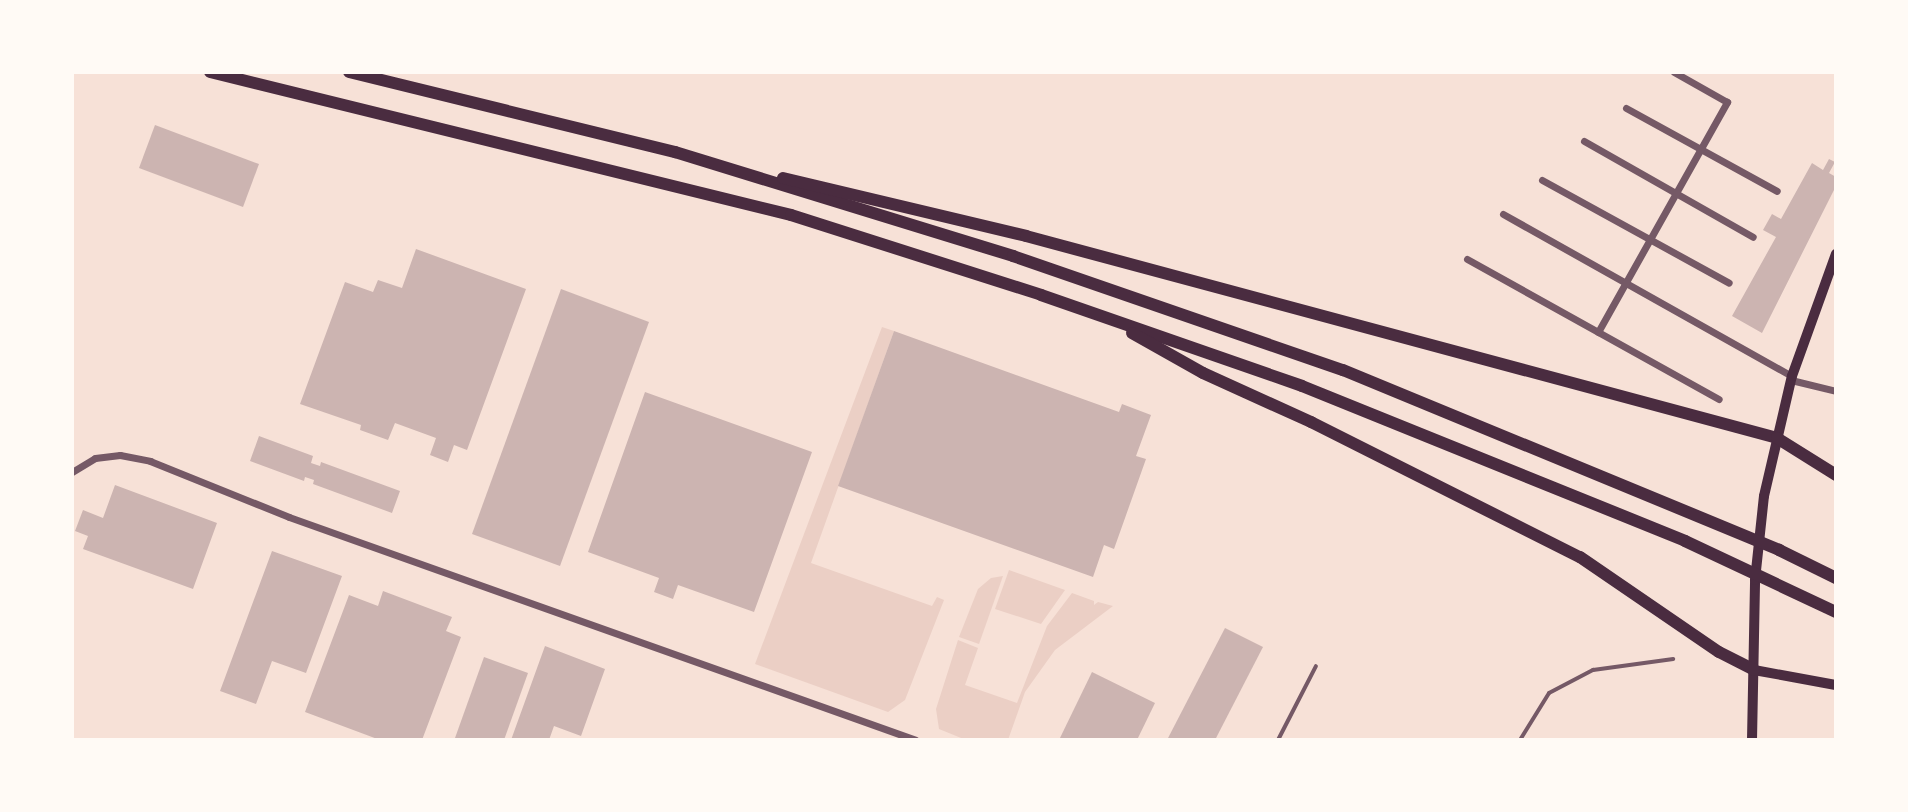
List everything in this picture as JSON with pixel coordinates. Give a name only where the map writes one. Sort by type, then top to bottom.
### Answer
[{"type":"highway","points":[[210,72],[791,215],[1104,317],[1302,386],[1685,541],[1836,612]]},
{"type":"highway","points":[[349,72],[1039,239],[1777,438],[1836,475]]},
{"type":"highway","points":[[675,152],[1013,256],[1343,370],[1779,550],[1836,578]]},
{"type":"highway","points":[[1104,317],[1203,373],[1325,428],[1580,557],[1719,652],[1754,670]]},
{"type":"main road","points":[[1752,740],[1760,516],[1792,378],[1836,254]]},
{"type":"main road","points":[[1754,670],[1836,685]]},
{"type":"street","points":[[1598,332],[1727,102],[1674,72]]},
{"type":"street","points":[[1626,108],[1777,191]]},
{"type":"street","points":[[1584,141],[1753,237]]},
{"type":"street","points":[[1542,180],[1729,283]]},
{"type":"street","points":[[1503,214],[1792,378],[1836,391]]},
{"type":"street","points":[[1467,259],[1719,399]]},
{"type":"street","points":[[72,472],[95,458],[120,455],[150,461],[333,532],[916,740]]},
{"type":"lane","points":[[1520,740],[1549,693],[1593,670],[1673,659]]},
{"type":"lane","points":[[1278,740],[1316,666]]},
{"type":"shaded area","points":[[882,327],[894,331],[811,563],[932,606],[937,597],[944,600],[905,700],[888,712],[755,664]]},
{"type":"shaded area","points":[[1009,570],[1065,590],[1041,624],[995,609]]},
{"type":"shaded area","points":[[1003,576],[979,644],[959,637],[978,589],[991,578]]},
{"type":"shaded area","points":[[1072,593],[1094,601],[1094,605],[1098,602],[1113,606],[1055,650],[1025,692],[1008,740],[966,740],[939,729],[936,709],[958,640],[978,648],[965,685],[1017,703],[1047,626]]},
{"type":"building","points":[[155,125],[259,164],[243,207],[139,168]]},
{"type":"building","points":[[1829,159],[1835,162],[1829,173],[1836,177],[1836,186],[1762,333],[1732,316],[1776,237],[1763,230],[1772,214],[1781,219],[1812,163],[1823,170]]},
{"type":"building","points":[[416,249],[526,289],[467,450],[454,445],[448,462],[430,455],[436,438],[395,423],[388,440],[360,430],[361,425],[300,404],[345,282],[373,292],[378,280],[402,288]]},
{"type":"building","points":[[561,289],[649,322],[560,566],[472,534]]},
{"type":"building","points":[[894,331],[1119,412],[1122,404],[1151,415],[1136,456],[1146,459],[1114,549],[1104,545],[1093,577],[838,486]]},
{"type":"building","points":[[645,392],[812,452],[754,612],[678,585],[673,599],[654,592],[659,578],[588,552]]},
{"type":"building","points":[[259,436],[313,456],[311,463],[320,466],[321,462],[400,491],[392,513],[313,484],[314,480],[305,477],[304,481],[250,461]]},
{"type":"building","points":[[115,485],[217,523],[193,589],[83,549],[88,536],[75,531],[83,510],[103,518]]},
{"type":"building","points":[[272,551],[342,576],[306,673],[272,661],[256,704],[220,691]]},
{"type":"building","points":[[383,591],[452,617],[446,631],[461,637],[422,740],[380,740],[305,712],[349,595],[378,606]]},
{"type":"building","points":[[1225,628],[1263,647],[1215,740],[1167,740]]},
{"type":"building","points":[[545,646],[605,669],[581,736],[554,726],[549,740],[511,740]]},
{"type":"building","points":[[484,657],[528,673],[504,740],[460,740],[455,738]]},
{"type":"building","points":[[1092,672],[1155,703],[1137,740],[1059,740]]}]
